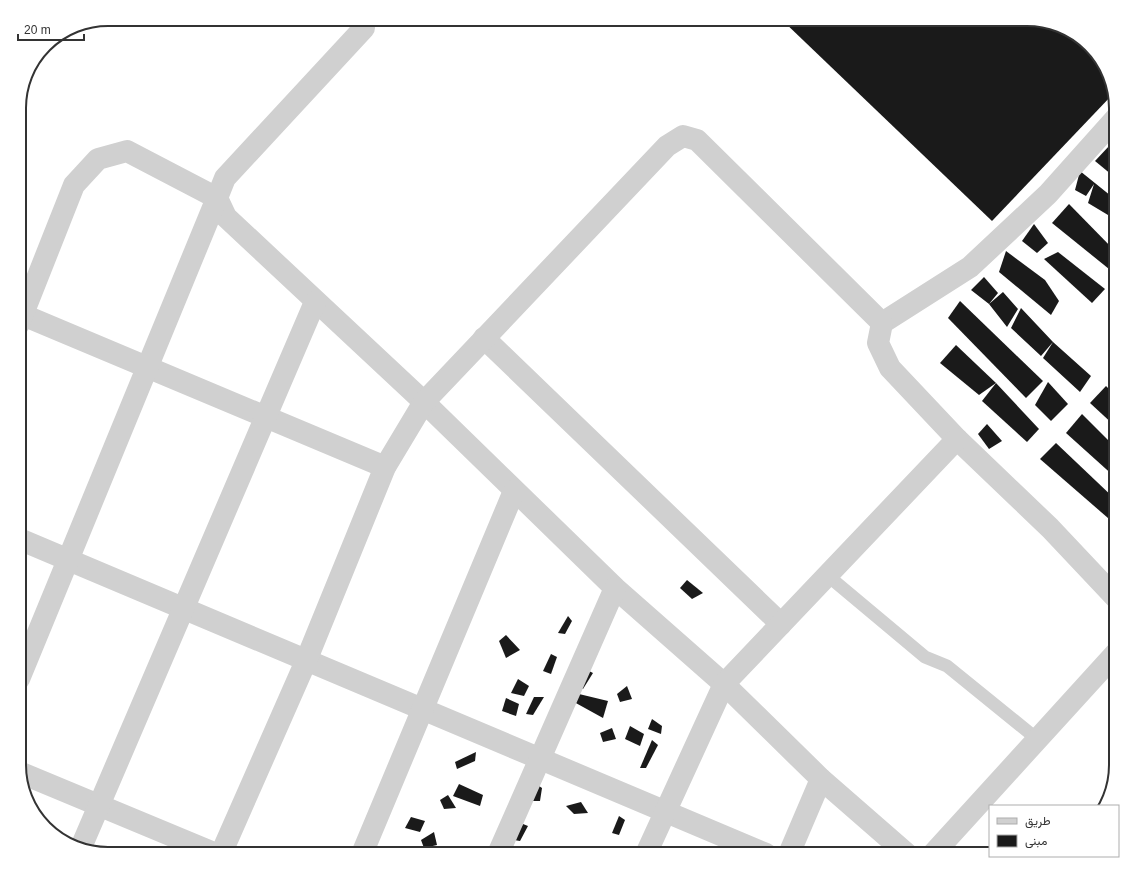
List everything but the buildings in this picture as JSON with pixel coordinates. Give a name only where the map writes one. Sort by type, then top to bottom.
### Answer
[{"type":"street","points":[[26,662],[225,178],[364,28]]},
{"type":"street","points":[[1109,126],[1048,194],[970,266],[882,323],[878,343],[890,368],[957,439],[1050,528],[1109,591]]},
{"type":"street","points":[[224,847],[306,661],[384,467],[424,402],[667,146],[683,136],[697,140],[882,323]]},
{"type":"street","points":[[26,307],[74,185],[98,159],[127,151],[217,198],[226,217],[315,302],[424,402],[615,588],[724,684],[821,779],[898,847]]},
{"type":"street","points":[[83,843],[315,302]]},
{"type":"street","points":[[26,322],[148,366],[384,467]]},
{"type":"street","points":[[484,338],[781,624]]},
{"type":"street","points":[[649,847],[724,684],[957,439]]},
{"type":"street","points":[[365,847],[514,490]]},
{"type":"street","points":[[26,542],[749,847]]},
{"type":"street","points":[[501,847],[541,760],[615,588]]},
{"type":"street","points":[[939,847],[1109,661]]},
{"type":"street","points":[[27,775],[199,847]]},
{"type":"street","points":[[792,847],[821,779]]},
{"type":"lane","points":[[827,575],[925,657],[947,666],[1037,739]]}]
